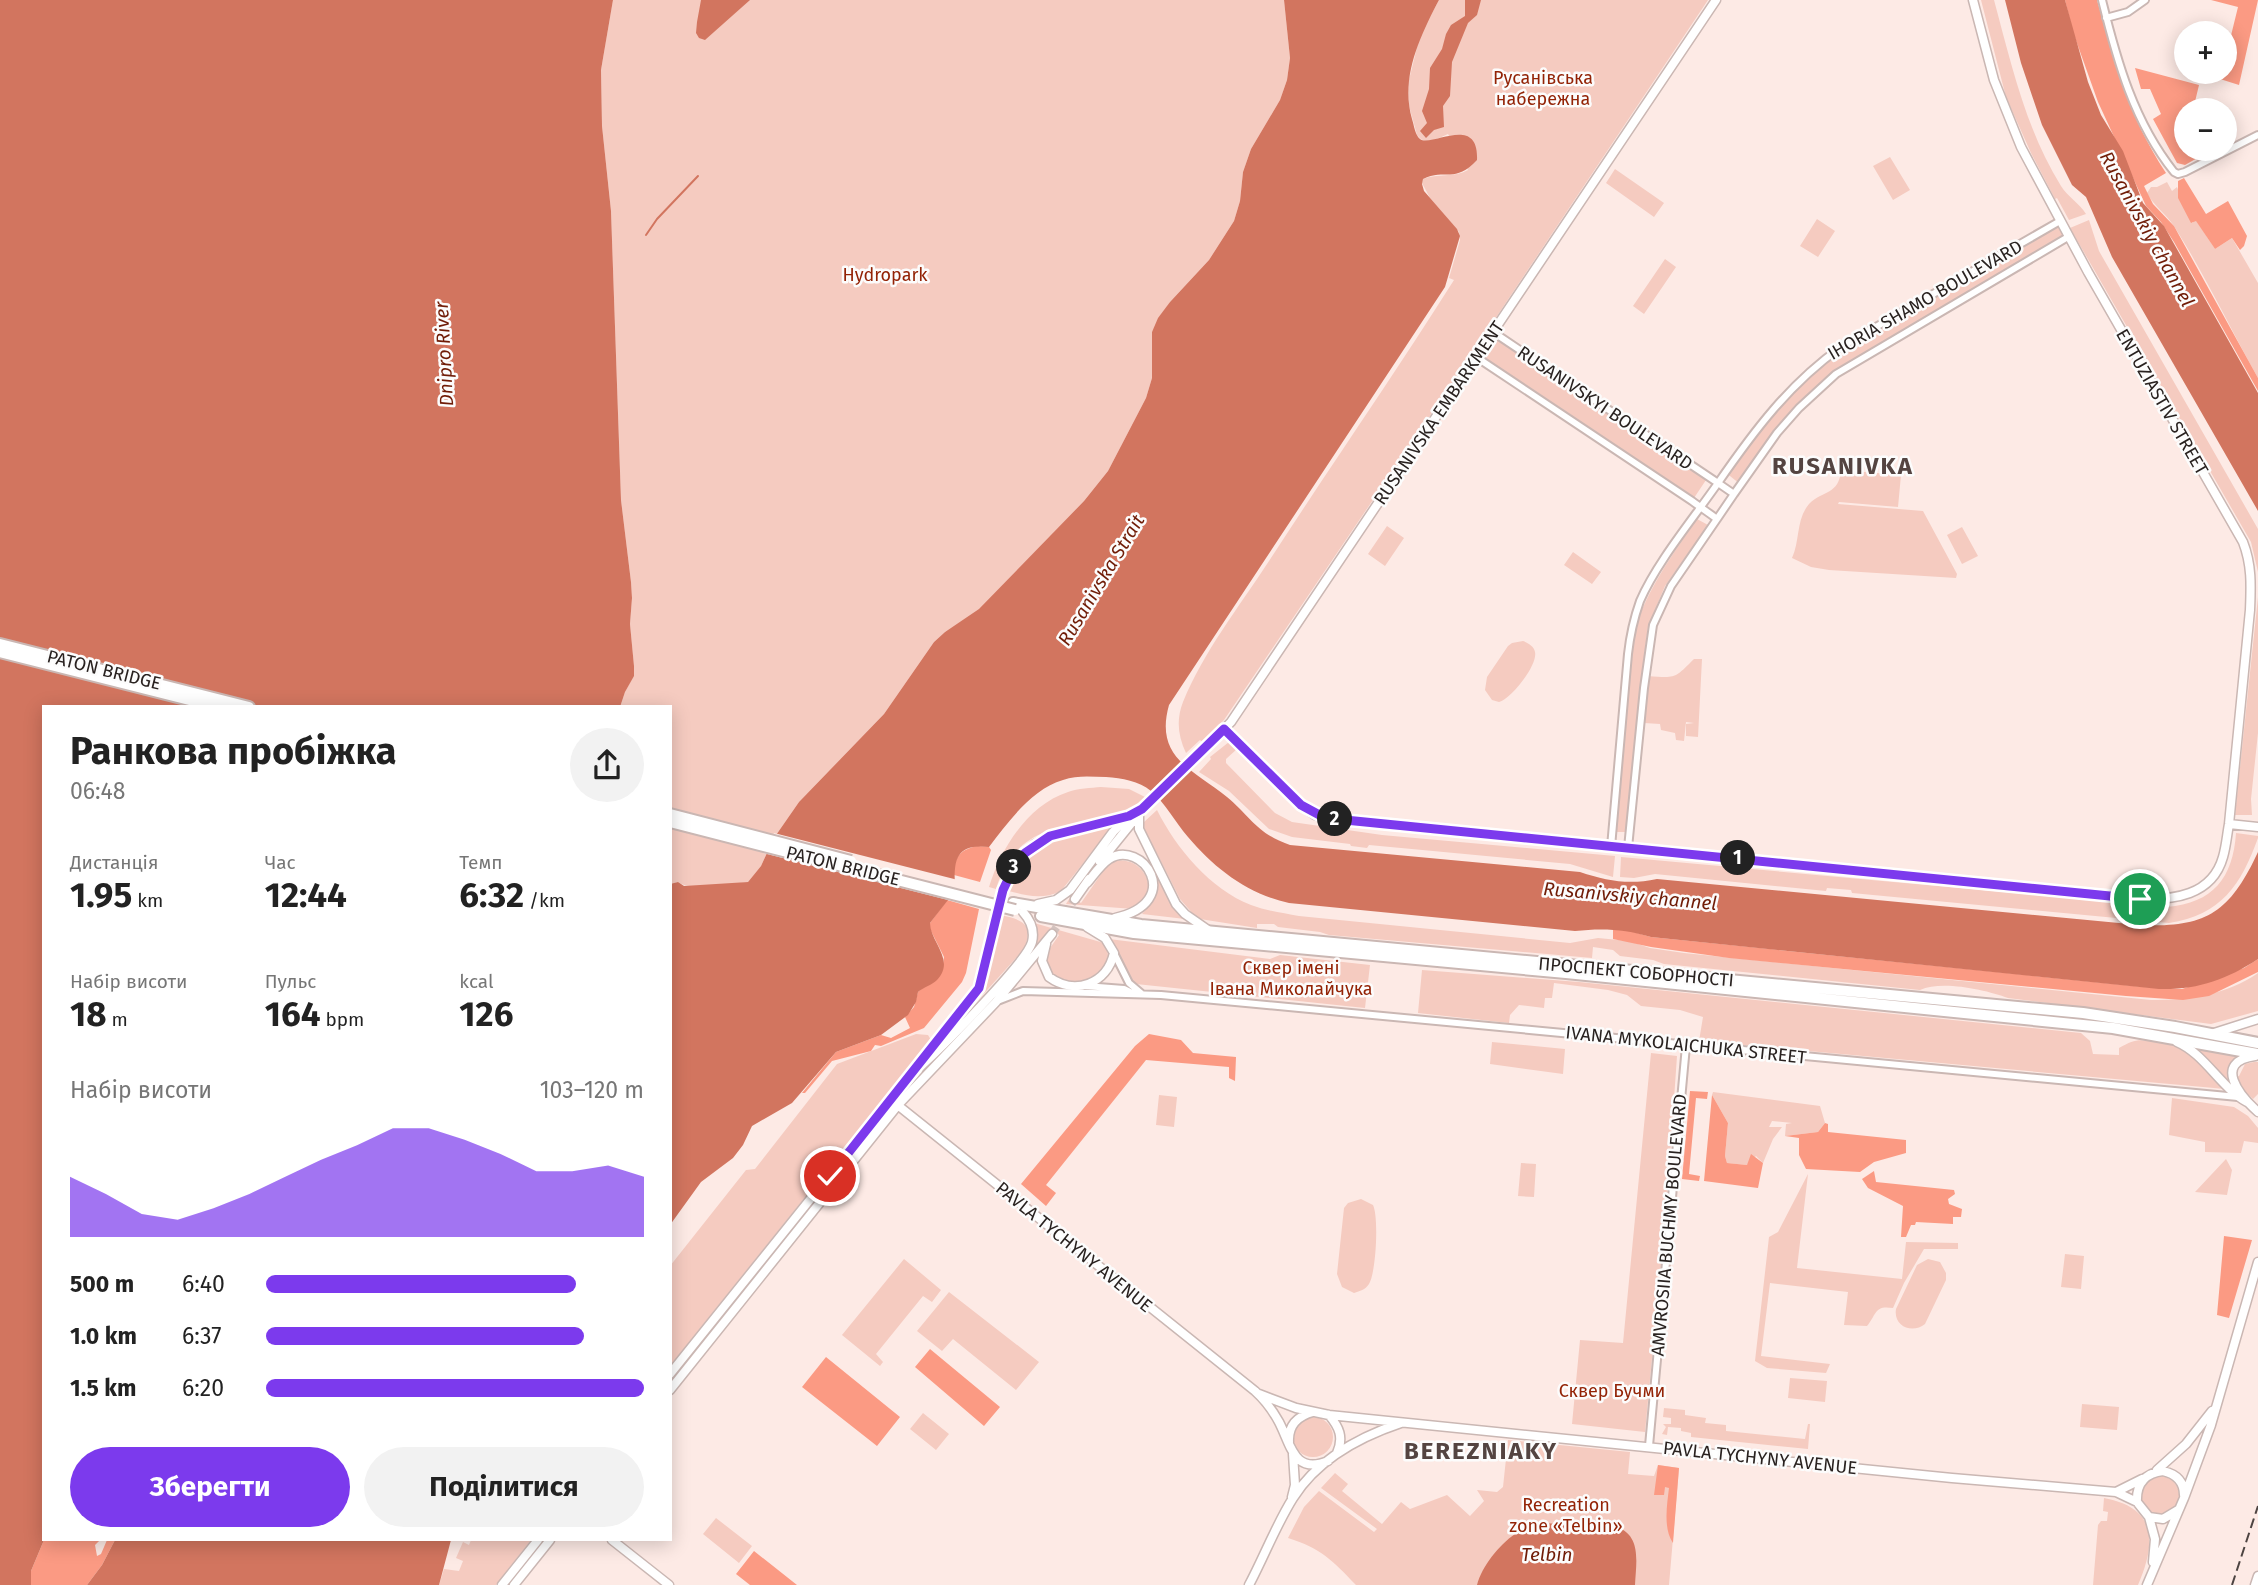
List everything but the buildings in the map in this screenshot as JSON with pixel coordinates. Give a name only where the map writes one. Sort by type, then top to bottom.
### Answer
[{"type":"highway","name":"PATON BRIDGE","points":[[0,644],[241,705]]},
{"type":"highway","name":"PATON BRIDGE","points":[[0,652],[209,705]]},
{"type":"highway","name":"PATON BRIDGE","points":[[672,815],[1019,908]]},
{"type":"highway","name":"PATON BRIDGE","points":[[672,822],[1019,908]]},
{"type":"highway","name":"ПРОСПЕКТ СОБОРНОСТІ","points":[[1019,908],[1210,931],[2083,1013],[2258,1043]]},
{"type":"highway","name":"ПРОСПЕКТ СОБОРНОСТІ","points":[[1019,908],[1081,925],[1134,933],[2113,1028],[2258,1055]]},
{"type":"street","name":"RUSANIVSKA EMBARKMENT","points":[[1075,899],[1141,810],[1224,729],[1283,646],[1716,0]]},
{"type":"street","name":"ENTUZIASTIV STREET","points":[[1224,729],[1301,805],[1325,818],[2140,899],[2164,900],[2191,893],[2212,878],[2223,858],[2229,824],[2250,610],[2248,555],[2068,237],[2005,112],[1973,0]]},
{"type":"street","points":[[2102,0],[2129,96],[2146,129],[2168,164],[2178,174],[2258,135]]},
{"type":"street","points":[[2106,18],[2129,12],[2145,0]]},
{"type":"street","name":"IHORIA SHAMO BOULEVARD","points":[[1701,507],[1762,421],[1785,394],[1823,360],[1848,342],[2060,221]]},
{"type":"street","name":"IHORIA SHAMO BOULEVARD","points":[[1717,519],[1777,433],[1799,408],[1836,374],[2068,237]]},
{"type":"street","name":"RUSANIVSKYI BOULEVARD","points":[[1493,332],[1734,494]]},
{"type":"street","name":"RUSANIVSKYI BOULEVARD","points":[[1476,357],[1717,519]]},
{"type":"street","points":[[1611,847],[1631,631],[1652,579],[1701,507]]},
{"type":"street","points":[[1628,848],[1653,625],[1671,586],[1717,519]]},
{"type":"street","name":"RUSANIVSKA EMBARKMENT","points":[[907,1079],[979,988],[1003,890],[1015,865],[1035,844],[1062,831],[1129,816],[1141,810]]},
{"type":"street","points":[[1141,810],[1139,829],[1176,904],[1185,914],[1210,931]]},
{"type":"street","name":"RUSANIVSKA EMBARKMENT","points":[[1019,908],[1046,903],[1064,896],[1113,832],[1129,816]]},
{"type":"street","points":[[2229,824],[2258,827]]},
{"type":"street","points":[[1087,883],[1108,859],[1116,856],[1139,860],[1152,876],[1154,889],[1142,908],[1124,916],[1104,920]]},
{"type":"street","points":[[672,1387],[895,1102],[907,1079],[938,1051],[1025,956],[1033,941],[1033,931],[1031,921],[1019,908]]},
{"type":"street","points":[[1081,925],[1105,937],[1129,983],[1138,994]]},
{"type":"street","name":"IVANA MYKOLAICHUKA STREET","points":[[996,1002],[1049,937],[1042,961],[1049,977],[1055,981],[1124,989],[1138,994]]},
{"type":"street","points":[[1083,986],[1102,978],[1114,953]]},
{"type":"street","name":"IVANA MYKOLAICHUKA STREET","points":[[996,1002],[1023,992],[1138,994],[2238,1097]]},
{"type":"street","points":[[672,1372],[895,1102],[996,1002]]},
{"type":"street","points":[[2210,1034],[2258,1019]]},
{"type":"street","name":"IVANA MYKOLAICHUKA STREET","points":[[2161,1035],[2184,1045],[2238,1097],[2247,1102]]},
{"type":"street","name":"AMVROSIIA BUCHMY BOULEVARD","points":[[1649,1446],[1686,1046]]},
{"type":"street","name":"IVANA MYKOLAICHUKA STREET","points":[[2258,1055],[2245,1058],[2236,1064],[2233,1070],[2233,1084],[2258,1112]]},
{"type":"street","name":"PAVLA TYCHYNY AVENUE","points":[[895,1102],[1259,1394],[1279,1422],[1291,1448]]},
{"type":"street","points":[[2147,1585],[2211,1425],[2258,1262]]},
{"type":"street","name":"PAVLA TYCHYNY AVENUE","points":[[1259,1394],[1329,1415],[2116,1492],[2137,1502]]},
{"type":"street","points":[[2151,1576],[2156,1548],[2149,1517],[2137,1502],[2138,1487],[2186,1444],[2215,1406]]},
{"type":"street","points":[[1249,1585],[1292,1500],[1295,1485],[1291,1428],[1300,1416],[1313,1412]]},
{"type":"street","points":[[1329,1415],[1336,1423],[1341,1436],[1336,1454]]},
{"type":"street","name":"PAVLA TYCHYNY AVENUE","points":[[1292,1500],[1309,1478],[1336,1454],[1365,1437],[1404,1422]]},
{"type":"street","points":[[1291,1448],[1305,1463],[1314,1465],[1328,1461]]},
{"type":"street","points":[[2116,1492],[2150,1474],[2170,1472],[2178,1477],[2182,1483],[2182,1502],[2167,1518],[2149,1517]]},
{"type":"street","points":[[502,1585],[537,1541]]},
{"type":"street","points":[[514,1585],[549,1541]]},
{"type":"street","points":[[613,1541],[669,1585]]},
{"type":"street","points":[[2255,1585],[2258,1576]]},
{"type":"green space","name":"Hydropark","points":[[613,0],[1284,0],[1290,58],[1287,80],[1280,100],[1251,149],[1243,172],[1240,201],[1234,221],[1209,260],[1170,302],[1152,332],[1152,378],[1146,398],[1108,471],[1084,501],[979,610],[934,642],[884,714],[799,802],[774,838],[761,866],[748,882],[701,887],[678,882],[672,884],[672,705],[621,705],[634,675],[630,624],[632,598],[621,500],[611,211],[602,126],[601,70]]},
{"type":"green space","name":"Русанівська набережна","points":[[1439,0],[1708,0],[1224,720],[1202,742],[1200,740],[1186,753],[1181,740],[1179,715],[1201,665],[1454,280],[1449,278],[1460,240],[1459,232],[1430,198],[1422,183],[1423,179],[1428,177],[1468,170],[1448,134],[1435,140],[1420,139],[1409,106],[1408,84],[1420,35]]},
{"type":"green space","points":[[1981,0],[1994,0],[2021,96],[2038,142],[2061,186],[2086,214],[2069,220],[2031,153],[2006,97]]},
{"type":"green space","points":[[1890,157],[1910,190],[1893,200],[1873,166]]},
{"type":"green space","points":[[1615,169],[1664,203],[1654,217],[1606,183]]},
{"type":"green space","points":[[2167,182],[2172,191],[2177,187],[2192,223],[2196,220],[2215,249],[2232,238],[2258,283],[2258,378],[2185,245],[2171,222],[2147,193],[2151,187]]},
{"type":"green space","points":[[1817,219],[1835,231],[1818,257],[1800,246]]},
{"type":"green space","points":[[2089,220],[2099,251],[2258,529],[2258,572],[2251,542],[2070,228]]},
{"type":"green space","points":[[2060,221],[2068,237],[1854,362],[1799,408],[1740,484],[1725,472],[1745,445],[1823,360]]},
{"type":"green space","points":[[1665,259],[1676,267],[1644,314],[1633,306]]},
{"type":"green space","points":[[1493,332],[1708,477],[1692,501],[1476,357]]},
{"type":"green space","points":[[1841,470],[1901,475],[1898,507],[1838,504],[1923,511],[1957,574],[1956,578],[1829,570],[1811,567],[1792,558],[1805,510],[1814,500],[1834,488]]},
{"type":"green space","points":[[1697,519],[1708,525],[1665,586],[1648,627],[1626,832],[1615,832],[1634,631],[1653,586]]},
{"type":"green space","points":[[1387,526],[1404,538],[1385,566],[1368,554]]},
{"type":"green space","points":[[1962,527],[1978,556],[1962,564],[1947,535]]},
{"type":"green space","points":[[1573,552],[1601,572],[1592,584],[1564,565]]},
{"type":"green space","points":[[2258,597],[2258,733],[2251,799],[2252,815],[2235,815]]},
{"type":"green space","points":[[1523,641],[1534,650],[1532,665],[1523,681],[1510,695],[1499,702],[1492,700],[1485,690],[1487,677],[1508,646]]},
{"type":"green space","points":[[1694,659],[1702,659],[1698,737],[1686,736],[1686,724],[1694,723],[1686,722],[1684,741],[1676,740],[1675,733],[1661,730],[1660,724],[1644,723],[1648,676],[1674,676]]},
{"type":"green space","points":[[1229,742],[1237,749],[1226,759],[1226,763],[1275,813],[1292,822],[1382,835],[1615,856],[1613,877],[1570,864],[1369,845],[1367,848],[1292,837],[1269,829],[1229,791],[1199,772],[1210,757]]},
{"type":"green space","points":[[1101,787],[1129,789],[1145,797],[1127,810],[1107,818],[1044,833],[1025,843],[1009,861],[996,889],[989,887],[1009,843],[1040,807],[1072,791]]},
{"type":"green space","points":[[1157,810],[1184,853],[1208,878],[1236,898],[1281,913],[1570,943],[1598,938],[1629,941],[1650,948],[1684,953],[2151,1000],[2207,995],[2233,987],[2258,973],[2258,1011],[2211,1024],[2008,998],[1964,987],[1940,986],[1920,990],[1664,964],[1620,956],[1613,950],[1593,947],[1592,958],[1329,935],[1278,927],[1274,924],[1257,924],[1257,928],[1200,919],[1180,899],[1144,828],[1144,822]]},
{"type":"green space","points":[[1113,826],[1061,891],[1029,896],[1009,891],[1026,860],[1049,842],[1079,832]]},
{"type":"green space","points":[[2236,833],[2258,838],[2236,883],[2216,905],[2187,919],[2169,923],[1852,893],[1851,890],[1827,888],[1826,891],[1655,874],[1634,878],[1620,877],[1621,857],[2167,907],[2197,900],[2218,885],[2230,863]]},
{"type":"green space","points":[[1115,861],[1137,865],[1147,879],[1146,896],[1134,909],[1066,904],[1071,896],[1081,903],[1106,867]]},
{"type":"green space","points":[[1157,874],[1185,919],[1142,914],[1155,899]]},
{"type":"green space","points":[[1001,915],[1021,921],[1027,929],[1024,949],[943,1039],[984,985]]},
{"type":"green space","points":[[1034,923],[1104,943],[1108,954],[1107,964],[1095,977],[1085,981],[1065,981],[1054,977],[1045,965],[1046,954],[1059,935],[1052,929],[1049,930],[1033,952],[1037,935]]},
{"type":"green space","name":"Сквер імені Івана Миколайчука","points":[[1109,939],[1270,959],[1280,955],[1370,965],[1365,1008],[1136,984],[1130,980]]},
{"type":"green space","points":[[1422,970],[1579,982],[2081,1033],[2090,1041],[2093,1054],[2119,1055],[2119,1048],[2129,1043],[2137,1040],[2151,1041],[2169,1044],[2188,1052],[2225,1089],[1699,1041],[1703,1017],[1680,1010],[1641,1006],[1627,995],[1608,990],[1554,983],[1552,998],[1545,998],[1544,1008],[1519,1005],[1510,1015],[1509,1023],[1418,1013]]},
{"type":"green space","points":[[916,1034],[928,1035],[931,1040],[672,1364],[672,1263],[746,1170],[755,1169],[837,1064]]},
{"type":"green space","points":[[1492,1042],[1565,1049],[1563,1074],[1490,1064]]},
{"type":"green space","points":[[2195,1049],[2240,1055],[2230,1070],[2231,1088]]},
{"type":"green space","name":"Сквер Бучми","points":[[1651,1053],[1677,1056],[1667,1200],[1645,1432],[1572,1424],[1580,1340],[1623,1343]]},
{"type":"green space","points":[[2258,1062],[2258,1094],[2253,1099],[2242,1089],[2235,1077],[2239,1076],[2245,1064]]},
{"type":"green space","points":[[1713,1092],[1820,1106],[1825,1123],[1818,1132],[1785,1136],[1786,1124],[1792,1123],[1772,1121],[1769,1127],[1782,1127],[1773,1139],[1763,1163],[1756,1156],[1747,1165],[1727,1163],[1725,1156],[1728,1123],[1712,1095]]},
{"type":"green space","points":[[1159,1095],[1177,1097],[1174,1127],[1156,1125]]},
{"type":"green space","points":[[2172,1098],[2234,1107],[2248,1116],[2258,1128],[2258,1143],[2244,1141],[2241,1153],[2205,1152],[2205,1142],[2169,1135]]},
{"type":"green space","points":[[2226,1159],[2232,1170],[2227,1195],[2195,1192]]},
{"type":"green space","points":[[1521,1163],[1536,1164],[1534,1197],[1518,1196]]},
{"type":"green space","points":[[1808,1174],[1797,1268],[1902,1279],[1906,1242],[1958,1243],[1958,1249],[1924,1249],[1893,1308],[1879,1309],[1867,1326],[1844,1325],[1848,1292],[1770,1283],[1761,1356],[1830,1364],[1826,1373],[1767,1368],[1755,1361],[1769,1237],[1778,1232]]},
{"type":"green space","points":[[1361,1199],[1373,1205],[1375,1211],[1376,1245],[1369,1284],[1354,1293],[1342,1287],[1337,1274],[1344,1208],[1348,1203]]},
{"type":"green space","points":[[2065,1254],[2084,1256],[2081,1289],[2061,1287]]},
{"type":"green space","points":[[904,1259],[941,1290],[932,1302],[923,1296],[876,1354],[883,1362],[880,1366],[842,1335]]},
{"type":"green space","points":[[1928,1259],[1940,1262],[1946,1273],[1946,1280],[1925,1324],[1915,1328],[1905,1327],[1898,1320],[1896,1309],[1917,1265]]},
{"type":"green space","points":[[949,1292],[1039,1362],[1016,1390],[953,1339],[942,1351],[917,1331]]},
{"type":"green space","points":[[1790,1378],[1827,1381],[1825,1402],[1788,1398]]},
{"type":"green space","points":[[2082,1404],[2119,1407],[2117,1430],[2080,1427]]},
{"type":"green space","points":[[1664,1408],[1685,1410],[1685,1415],[1706,1418],[1705,1423],[1726,1425],[1726,1431],[1805,1439],[1810,1424],[1808,1449],[1691,1437],[1691,1433],[1681,1431],[1681,1428],[1668,1427],[1667,1435],[1662,1434],[1666,1427],[1663,1424],[1671,1424],[1671,1418],[1663,1417]]},
{"type":"green space","points":[[923,1413],[949,1434],[936,1450],[910,1429]]},
{"type":"green space","points":[[1313,1417],[1327,1423],[1333,1437],[1327,1451],[1313,1457],[1299,1451],[1293,1437],[1299,1423]]},
{"type":"green space","name":"Recreation zone «Telbin»","points":[[1508,1440],[1630,1452],[1628,1474],[1654,1476],[1658,1465],[1679,1468],[1669,1585],[1356,1585],[1326,1556],[1288,1538],[1304,1507],[1319,1491],[1374,1532],[1377,1529],[1321,1488],[1335,1473],[1348,1484],[1342,1491],[1382,1524],[1401,1502],[1410,1509],[1447,1495],[1470,1516],[1484,1501],[1477,1490],[1497,1492],[1503,1487]]},
{"type":"green space","points":[[2160,1476],[2173,1482],[2179,1495],[2173,1508],[2160,1514],[2147,1508],[2141,1495],[2147,1482]]},
{"type":"green space","points":[[2104,1498],[2135,1510],[2148,1529],[2148,1555],[2138,1585],[2093,1585],[2098,1525],[2101,1521],[2107,1521],[2108,1512],[2103,1511]]},
{"type":"green space","points":[[716,1518],[752,1546],[739,1563],[703,1534]]},
{"type":"green space","points":[[471,1541],[530,1541],[496,1585],[439,1585],[444,1569],[459,1571],[463,1561],[456,1558],[463,1542],[469,1545]]},
{"type":"shaded area","points":[[2065,0],[2097,0],[2132,110],[2166,173],[2144,186],[2153,204],[2174,226],[2258,378],[2258,391],[2174,242],[2146,206],[2098,102],[2073,32]]},
{"type":"shaded area","points":[[2211,0],[2258,0],[2239,85],[2236,84],[2237,21],[2235,21],[2238,7]]},
{"type":"shaded area","points":[[2135,68],[2174,78],[2174,84],[2199,85],[2196,98],[2174,98],[2174,158],[2153,119],[2161,114],[2150,89],[2141,89]]},
{"type":"shaded area","points":[[2176,161],[2192,161],[2185,165]]},
{"type":"shaded area","points":[[2184,178],[2206,214],[2228,201],[2247,236],[2240,250],[2232,238],[2215,249],[2196,221],[2191,223],[2178,198],[2178,181]]},
{"type":"shaded area","points":[[989,847],[991,850],[980,882],[954,875],[957,858],[967,849]]},
{"type":"shaded area","points":[[947,900],[979,909],[962,982],[924,1028],[881,1046],[875,1045],[871,1051],[832,1061],[805,1093],[802,1093],[836,1052],[881,1035],[891,1038],[910,1028],[905,1017],[914,1007],[918,992],[942,971],[944,957],[930,929],[930,923]]},
{"type":"shaded area","points":[[1613,929],[1651,937],[2144,987],[2182,989],[2244,968],[2258,959],[2258,972],[2209,996],[2183,1000],[1729,958],[1613,939]]},
{"type":"shaded area","points":[[1149,1034],[1181,1040],[1193,1053],[1236,1057],[1235,1081],[1229,1078],[1229,1067],[1146,1060],[1046,1185],[1056,1193],[1046,1206],[1021,1184],[1135,1046]]},
{"type":"shaded area","points":[[1690,1091],[1708,1092],[1707,1099],[1696,1098],[1689,1174],[1700,1176],[1699,1181],[1682,1179]]},
{"type":"shaded area","points":[[1712,1095],[1728,1123],[1725,1156],[1727,1163],[1747,1165],[1751,1154],[1763,1163],[1758,1188],[1704,1181]]},
{"type":"shaded area","points":[[1825,1123],[1828,1124],[1828,1132],[1906,1140],[1906,1153],[1874,1162],[1860,1172],[1806,1169],[1799,1155],[1799,1138],[1785,1136],[1818,1132]]},
{"type":"shaded area","points":[[1874,1171],[1876,1182],[1954,1190],[1955,1194],[1948,1199],[1949,1204],[1962,1209],[1961,1217],[1953,1217],[1953,1224],[1916,1222],[1911,1225],[1906,1237],[1901,1237],[1903,1206],[1868,1188],[1862,1179]]},
{"type":"shaded area","points":[[2224,1236],[2252,1240],[2229,1318],[2217,1315]]},
{"type":"shaded area","points":[[930,1349],[1000,1407],[984,1426],[915,1367]]},
{"type":"shaded area","points":[[826,1357],[900,1417],[877,1446],[802,1387]]},
{"type":"shaded area","points":[[1658,1465],[1679,1468],[1673,1543],[1667,1524],[1669,1488],[1665,1487],[1664,1495],[1654,1495]]},
{"type":"shaded area","points":[[44,1541],[99,1541],[95,1545],[97,1556],[101,1554],[107,1541],[114,1541],[102,1565],[87,1585],[31,1585],[31,1571]]},
{"type":"shaded area","points":[[754,1551],[797,1585],[750,1585],[736,1574]]},
{"type":"water","name":"Dnipro River","points":[[0,0],[613,0],[601,70],[602,126],[611,211],[621,500],[631,582],[630,624],[634,666],[634,676],[621,705],[42,705],[44,1541],[31,1571],[31,1585],[0,1585]]},
{"type":"water","points":[[701,0],[750,0],[705,40],[699,38],[696,33]]},
{"type":"water","points":[[1284,0],[1439,0],[1419,43],[1410,73],[1408,88],[1412,119],[1420,139],[1426,141],[1453,135],[1470,138],[1476,146],[1477,160],[1462,172],[1423,179],[1424,191],[1460,236],[1445,287],[1169,705],[1167,738],[1180,761],[1227,797],[1262,830],[1290,845],[1580,872],[1618,881],[1657,879],[2163,925],[2199,919],[2214,912],[2237,889],[2258,852],[2258,959],[2211,982],[2186,988],[2159,989],[1651,937],[1613,930],[1575,931],[1289,903],[1246,887],[1221,870],[1198,849],[1151,791],[1136,782],[1106,777],[1074,777],[1052,784],[1031,799],[989,847],[968,848],[958,857],[955,891],[930,923],[943,958],[942,973],[935,982],[918,992],[916,1002],[908,1015],[881,1035],[836,1052],[792,1103],[752,1126],[733,1158],[701,1182],[672,1222],[672,884],[678,882],[684,886],[748,882],[761,866],[774,838],[799,802],[884,714],[934,642],[979,609],[1084,501],[1108,471],[1146,398],[1152,378],[1152,332],[1158,318],[1209,260],[1234,221],[1240,201],[1243,172],[1251,149],[1280,100],[1287,80],[1290,58]]},
{"type":"water","points":[[1465,0],[1481,0],[1477,15],[1468,23],[1452,62],[1450,96],[1443,106],[1444,127],[1434,130],[1426,138],[1420,131],[1427,123],[1422,111],[1429,89],[1430,68],[1442,49],[1451,25],[1465,16]]},
{"type":"water","name":"Rusanivskiy channel","points":[[2005,0],[2065,0],[2088,82],[2101,115],[2123,151],[2143,203],[2164,226],[2258,393],[2258,511],[2112,257],[2086,197],[2072,185],[2042,125],[2021,63]]},
{"type":"water","name":"Telbin","points":[[1542,1523],[1617,1527],[1625,1531],[1631,1537],[1636,1551],[1635,1585],[1477,1585],[1487,1563],[1503,1544],[1518,1532]]},
{"type":"water","points":[[114,1541],[451,1541],[439,1585],[87,1585],[102,1565]]},
{"type":"pier","points":[[774,833],[958,880],[959,892],[952,901],[763,853]]},
{"type":"waterway","points":[[646,235],[657,219],[698,176]]},
{"type":"tunnel","points":[[1052,934],[1075,899]]},
{"type":"railway","points":[[2232,1585],[2258,1506]]},
{"type":"district","name":"RUSANIVKA","points":[[1843,466]]},
{"type":"district","name":"BEREZNIAKY","points":[[1481,1451]]},
{"type":"route","points":[[830,1176],[979,988],[1003,890],[1015,865],[1025,853],[1035,844],[1062,831],[1129,816],[1142,809],[1224,729],[1301,805],[1315,815],[1325,818],[2140,899]]},
{"type":"water label","name":"Rusanivska Strait","points":[[1101,580]]}]
